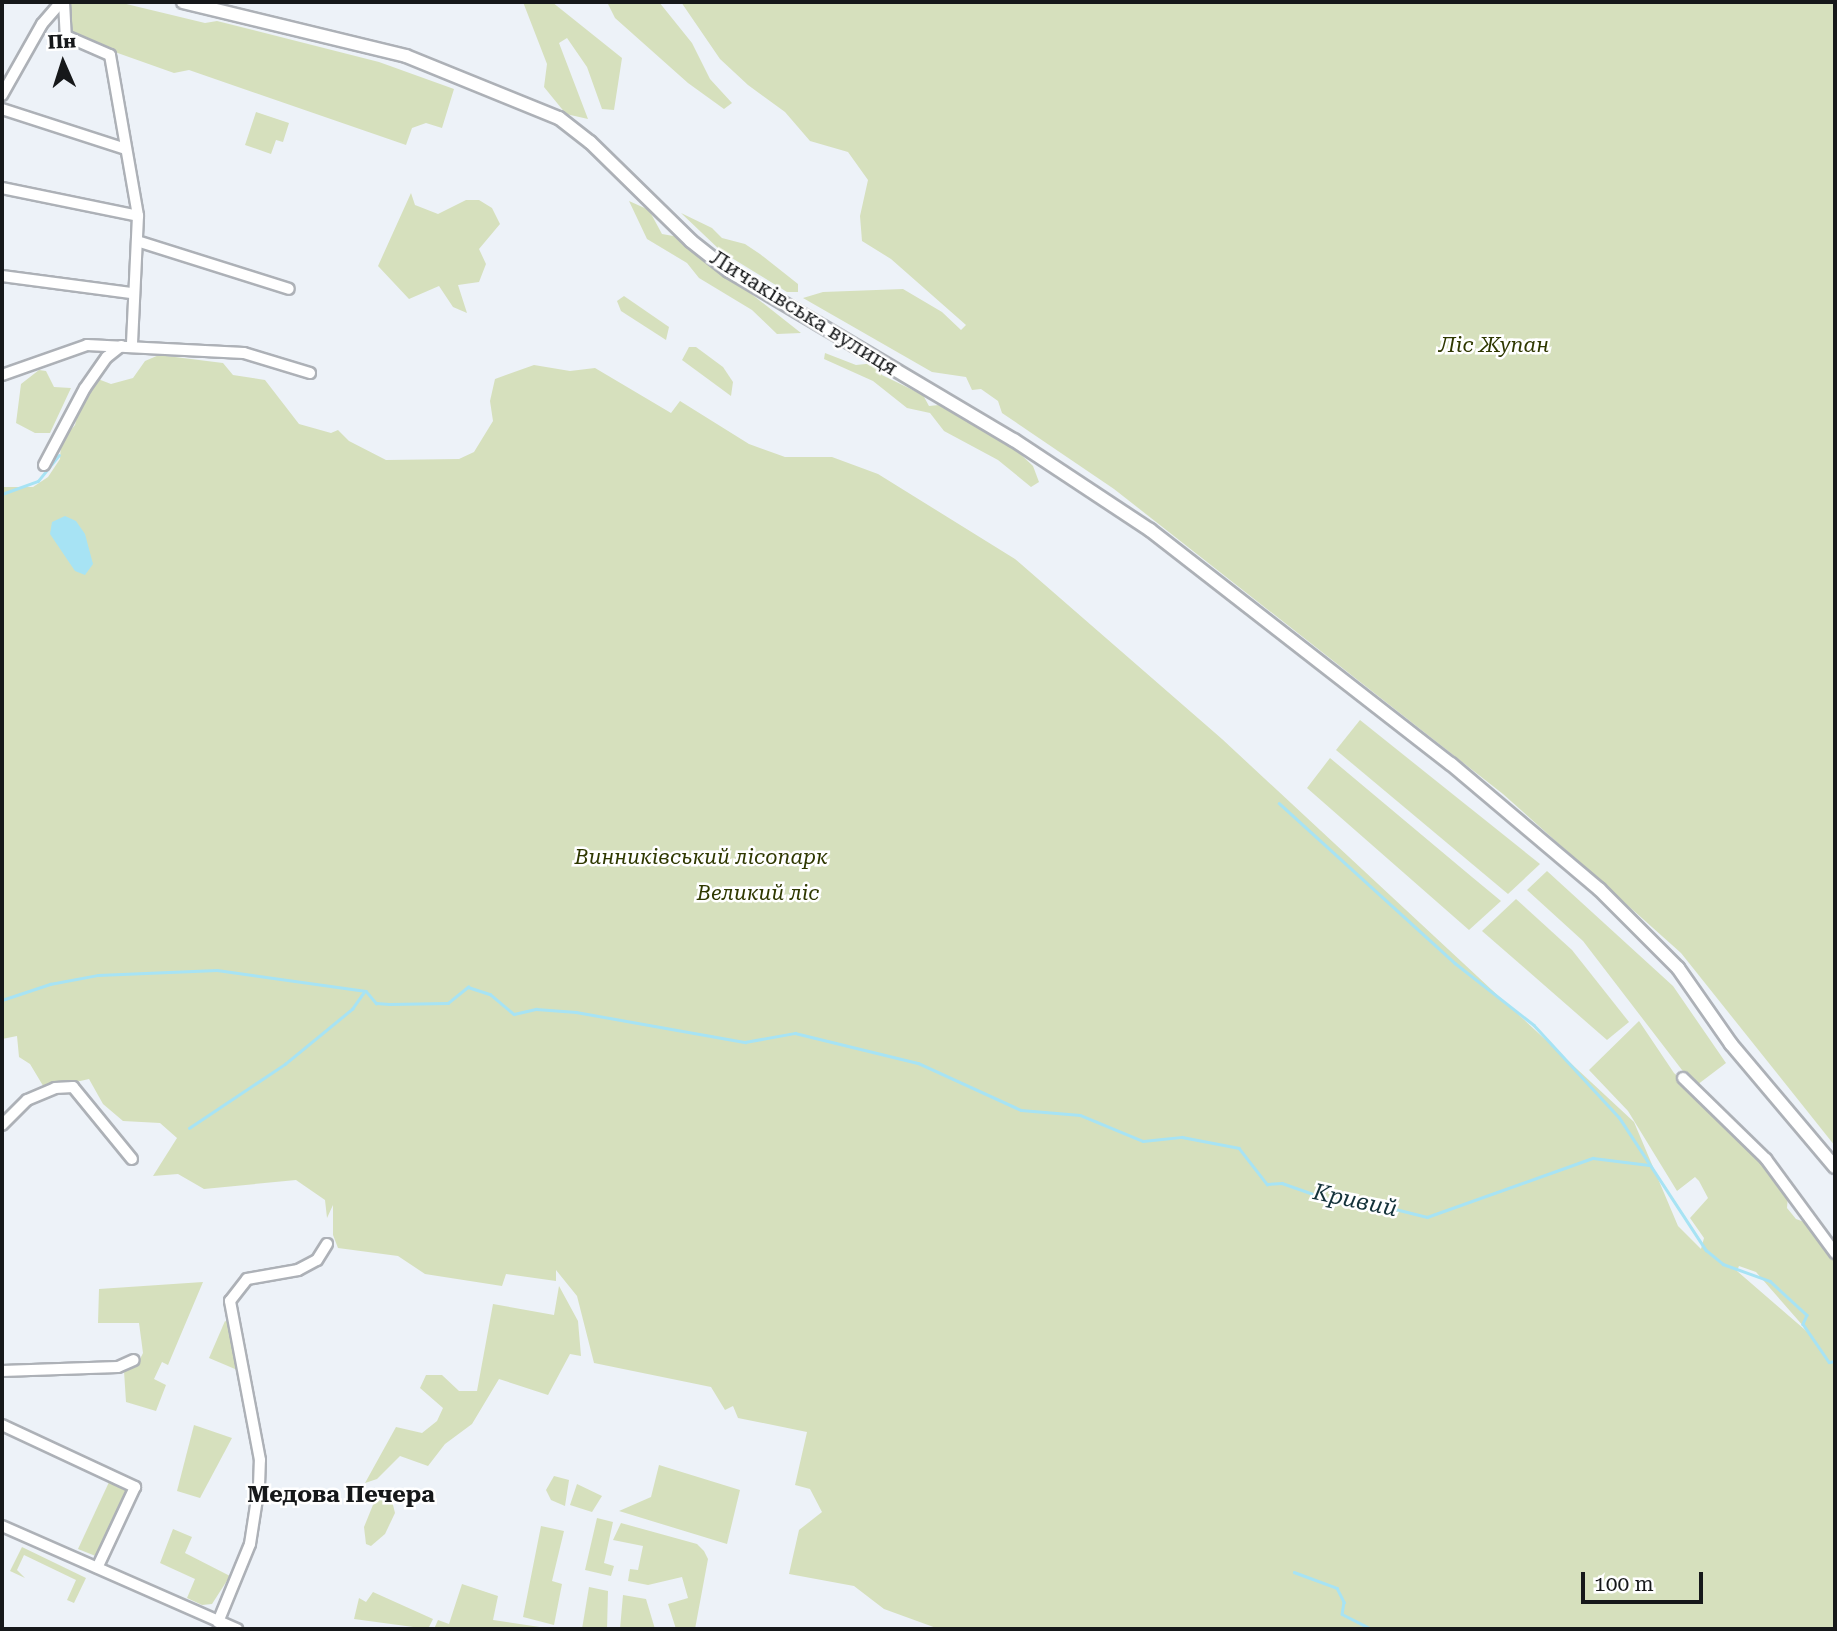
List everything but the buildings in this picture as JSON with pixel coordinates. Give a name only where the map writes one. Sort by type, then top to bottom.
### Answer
[{"type":"main road","name":"Личаківська вулиця","points":[[183,2],[406,56],[559,118],[729,271],[1014,440],[1205,569],[1385,712],[1599,889],[1678,968],[1731,1044],[1835,1167]]},
{"type":"street","points":[[62,2],[66,36],[110,55],[138,216],[131,293],[132,345]]},
{"type":"street","points":[[2,95],[42,24],[62,2]]},
{"type":"street","points":[[2,109],[125,149]]},
{"type":"street","points":[[2,188],[138,216]]},
{"type":"street","points":[[137,241],[289,289]]},
{"type":"street","points":[[2,276],[131,293]]},
{"type":"street","points":[[44,465],[75,403],[107,357],[113,350],[132,345]]},
{"type":"street","points":[[2,375],[76,347],[132,345],[244,353],[310,373]]},
{"type":"street","points":[[1683,1078],[1769,1163],[1835,1253]]},
{"type":"street","points":[[2,1125],[27,1100],[55,1088],[73,1087],[132,1159]]},
{"type":"street","points":[[218,1622],[250,1544],[260,1460],[230,1301],[247,1279],[299,1270],[317,1260],[327,1244]]},
{"type":"street","points":[[2,1373],[118,1367],[134,1360]]},
{"type":"street","points":[[2,1425],[135,1487],[97,1568]]},
{"type":"street","points":[[2,1526],[237,1629]]},
{"type":"green space","points":[[68,2],[118,2],[205,23],[217,21],[379,62],[454,89],[442,128],[426,123],[412,128],[406,145],[189,70],[174,73],[81,40],[70,31]]},
{"type":"green space","points":[[523,2],[552,2],[622,58],[614,110],[602,109],[587,67],[567,38],[559,43],[588,119],[566,114],[544,87],[547,64]]},
{"type":"green space","points":[[607,2],[659,2],[692,43],[710,79],[732,103],[724,109],[688,83],[615,18]]},
{"type":"green space","name":"Ліс Жупан","points":[[681,2],[1835,2],[1835,1146],[1681,953],[1503,794],[1114,489],[1002,413],[998,401],[981,389],[972,390],[966,377],[932,372],[803,298],[823,292],[903,289],[942,312],[961,330],[966,325],[891,259],[862,241],[860,216],[868,180],[848,152],[810,141],[785,112],[748,85],[720,59]]},
{"type":"green space","points":[[256,112],[289,123],[283,142],[276,140],[271,154],[245,145]]},
{"type":"green space","points":[[411,193],[415,205],[438,214],[466,200],[479,200],[492,208],[500,224],[479,249],[486,264],[479,282],[458,285],[467,313],[453,307],[439,286],[409,299],[378,266]]},
{"type":"green space","points":[[629,201],[649,210],[662,234],[679,237],[801,333],[777,334],[752,310],[699,278],[687,263],[647,239]]},
{"type":"green space","points":[[681,213],[712,228],[722,238],[745,244],[760,254],[798,284],[798,292],[787,292],[722,252]]},
{"type":"green space","points":[[624,296],[669,327],[666,340],[621,311],[617,301]]},
{"type":"green space","points":[[689,347],[696,347],[723,367],[733,382],[731,396],[682,360]]},
{"type":"green space","points":[[825,353],[856,365],[875,363],[882,375],[923,395],[929,406],[939,405],[1016,450],[1033,466],[1039,482],[1031,487],[998,460],[944,431],[930,413],[907,408],[873,381],[824,359]]},
{"type":"green space","name":"Великий ліс","points":[[159,355],[223,363],[233,375],[265,380],[299,424],[331,433],[338,430],[349,441],[386,460],[459,459],[474,452],[493,421],[490,401],[495,379],[534,365],[570,371],[595,368],[671,413],[680,401],[749,444],[785,457],[832,457],[878,474],[1015,559],[1222,739],[1634,1122],[1678,1226],[1701,1249],[1704,1238],[1690,1218],[1708,1198],[1699,1181],[1695,1177],[1677,1191],[1628,1111],[1589,1070],[1639,1021],[1674,1073],[1748,1142],[1788,1195],[1787,1208],[1796,1219],[1810,1224],[1835,1257],[1835,1629],[939,1629],[884,1609],[854,1586],[789,1574],[799,1530],[822,1512],[810,1489],[795,1485],[807,1432],[738,1418],[733,1406],[725,1410],[711,1387],[594,1363],[577,1296],[556,1270],[556,1281],[506,1274],[502,1286],[425,1274],[398,1256],[338,1248],[333,1235],[333,1205],[327,1218],[325,1200],[296,1180],[204,1189],[178,1174],[153,1176],[177,1138],[160,1123],[123,1121],[103,1104],[89,1079],[45,1089],[30,1064],[19,1057],[17,1036],[2,1039],[2,487],[33,487],[48,477],[60,459],[61,442],[75,425],[78,412],[98,379],[111,384],[133,378],[145,361]],"holes":[[[1739,1266],[1756,1272],[1811,1335],[1737,1271]]]},
{"type":"green space","points":[[39,370],[46,371],[54,387],[71,388],[50,433],[35,433],[16,423],[21,384]]},
{"type":"green space","points":[[1360,720],[1540,864],[1508,894],[1336,750]]},
{"type":"green space","points":[[1330,758],[1501,901],[1469,930],[1307,788]]},
{"type":"green space","points":[[1547,871],[1673,986],[1726,1063],[1697,1085],[1682,1070],[1583,941],[1527,890]]},
{"type":"green space","points":[[1516,899],[1572,950],[1629,1022],[1607,1040],[1482,931]]},
{"type":"green space","points":[[203,1282],[168,1365],[162,1362],[154,1379],[166,1385],[156,1411],[126,1402],[124,1371],[137,1365],[143,1353],[139,1323],[98,1323],[99,1289]]},
{"type":"green space","points":[[559,1286],[578,1321],[581,1356],[570,1354],[548,1395],[499,1379],[472,1424],[445,1444],[428,1466],[400,1456],[377,1479],[365,1483],[396,1427],[422,1433],[437,1421],[443,1408],[420,1388],[426,1375],[442,1375],[459,1391],[477,1391],[493,1304],[554,1315]]},
{"type":"green space","points":[[225,1321],[231,1324],[239,1366],[235,1369],[209,1358]]},
{"type":"green space","points":[[194,1425],[232,1438],[200,1498],[177,1491]]},
{"type":"green space","points":[[659,1465],[740,1490],[727,1544],[619,1511],[651,1497]]},
{"type":"green space","points":[[554,1476],[569,1480],[565,1506],[551,1500],[546,1490]]},
{"type":"green space","points":[[110,1480],[129,1488],[98,1557],[78,1549]]},
{"type":"green space","points":[[577,1484],[602,1496],[592,1512],[570,1505]]},
{"type":"green space","points":[[375,1500],[392,1501],[395,1513],[385,1534],[371,1546],[366,1544],[364,1527]]},
{"type":"green space","points":[[597,1518],[613,1522],[604,1563],[614,1566],[611,1576],[585,1570]]},
{"type":"green space","points":[[621,1523],[697,1544],[704,1551],[708,1559],[695,1629],[676,1629],[668,1604],[688,1598],[682,1577],[648,1585],[628,1581],[630,1569],[638,1570],[643,1546],[613,1540]]},
{"type":"green space","points":[[541,1526],[564,1531],[552,1581],[562,1584],[554,1625],[523,1617]]},
{"type":"green space","points":[[173,1529],[192,1537],[185,1553],[230,1576],[212,1604],[202,1605],[187,1598],[195,1579],[160,1563]]},
{"type":"green space","points":[[22,1547],[86,1578],[74,1603],[67,1600],[76,1580],[24,1555],[17,1570],[25,1578],[10,1571]]},
{"type":"green space","points":[[462,1584],[498,1596],[493,1620],[553,1629],[434,1629],[438,1620],[449,1624]]},
{"type":"green space","points":[[589,1587],[608,1591],[607,1629],[582,1629]]},
{"type":"green space","points":[[373,1592],[433,1619],[428,1629],[354,1619],[359,1598],[366,1602]]},
{"type":"green space","points":[[623,1595],[646,1599],[655,1629],[620,1629]]},
{"type":"water","points":[[65,516],[76,521],[85,534],[93,564],[85,575],[75,571],[50,534],[52,522]]},
{"type":"waterway","points":[[2,494],[38,481],[59,455]]},
{"type":"waterway","points":[[1279,803],[1455,963],[1534,1025],[1619,1117],[1706,1250],[1723,1264],[1770,1281],[1807,1315],[1803,1324],[1829,1362],[1835,1361]]},
{"type":"waterway","name":"Кривий","points":[[2,1000],[50,984],[98,975],[217,970],[366,991],[376,1003],[448,1003],[468,987],[490,994],[514,1014],[536,1009],[576,1012],[745,1042],[795,1033],[918,1063],[1021,1110],[1080,1115],[1143,1141],[1182,1137],[1239,1148],[1267,1184],[1282,1183],[1330,1200],[1359,1200],[1427,1217],[1593,1158],[1649,1165]]},
{"type":"waterway","points":[[189,1128],[285,1064],[352,1009],[364,992]]},
{"type":"waterway","points":[[1294,1572],[1337,1588],[1344,1602],[1342,1614],[1372,1629]]},
{"type":"district","name":"Медова Печера","points":[[341,1495]]},
{"type":"park label","name":"Винниківський лісопарк","points":[[701,857]]}]
